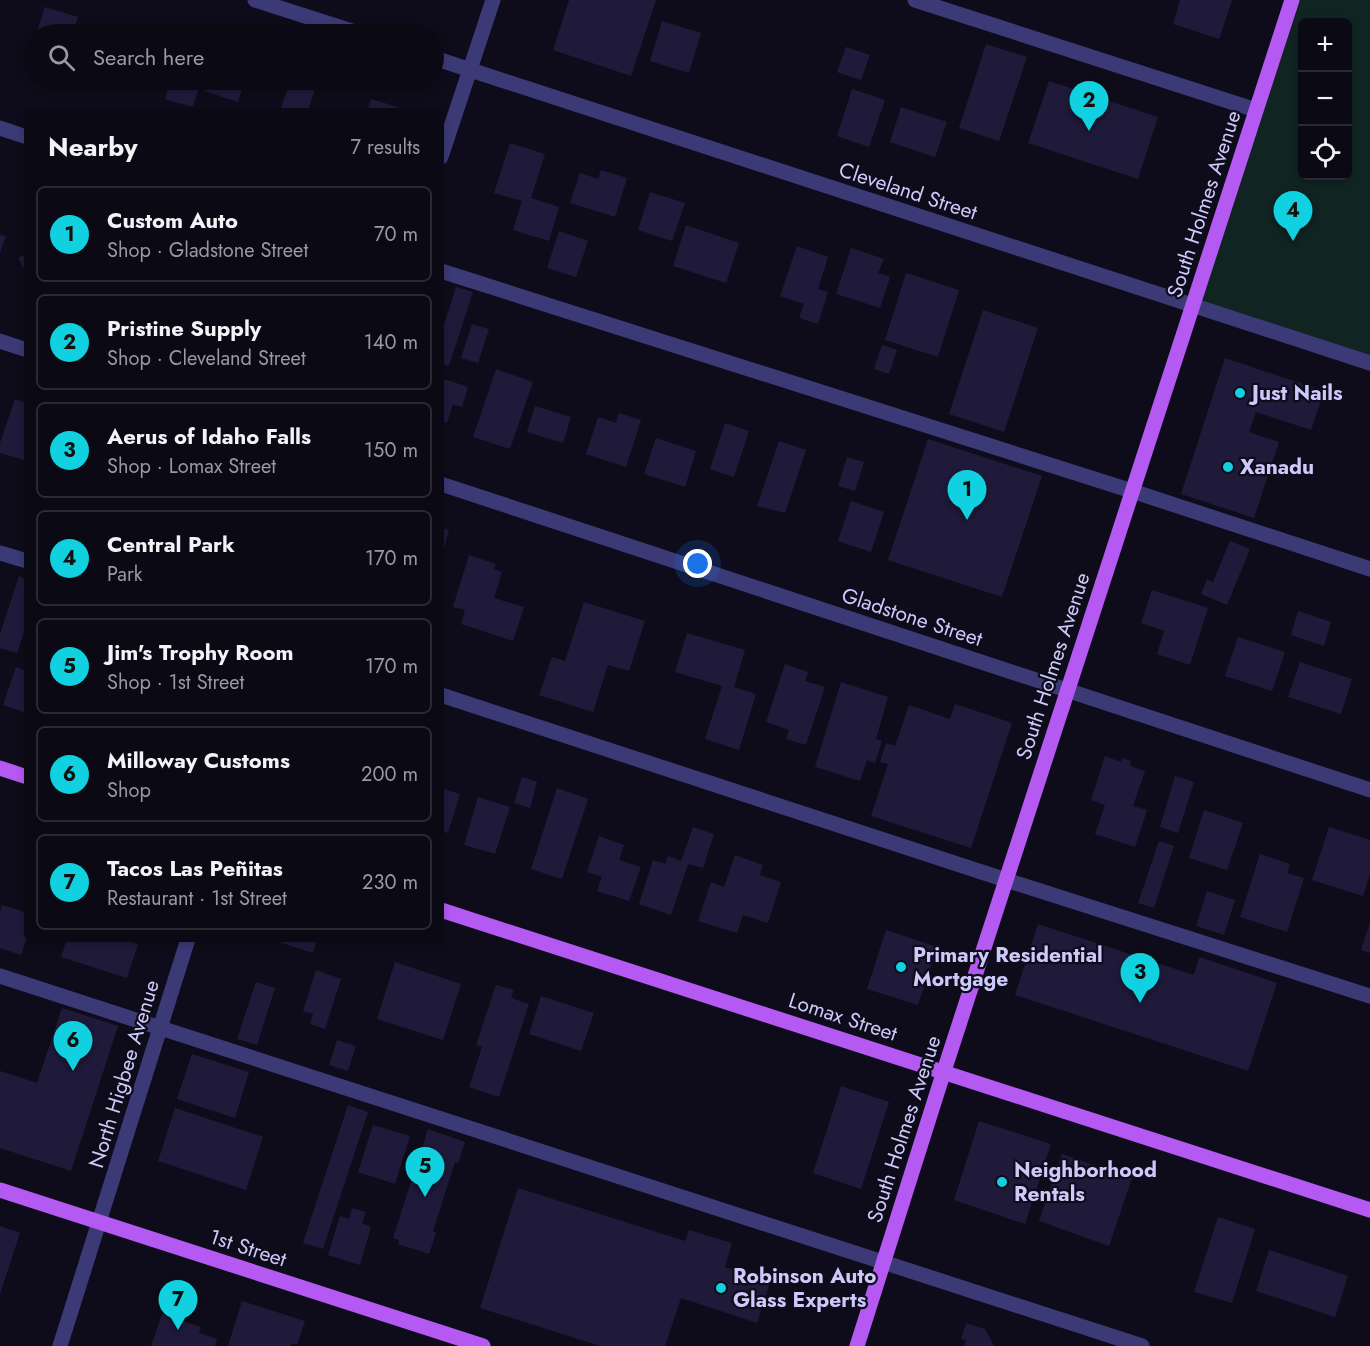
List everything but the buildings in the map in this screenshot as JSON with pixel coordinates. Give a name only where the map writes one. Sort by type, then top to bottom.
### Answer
[{"type":"main road","name":"South Holmes Avenue","points":[[857,1346],[1292,0]]},
{"type":"main road","points":[[0,768],[24,776]]},
{"type":"main road","name":"Lomax Street","points":[[444,911],[1370,1210]]},
{"type":"main road","name":"1st Street","points":[[0,1190],[483,1346]]},
{"type":"street","points":[[255,0],[330,24]]},
{"type":"street","points":[[444,148],[493,0]]},
{"type":"street","points":[[915,0],[1256,110]]},
{"type":"street","name":"Cleveland Street","points":[[444,61],[1370,363]]},
{"type":"street","points":[[0,128],[24,136]]},
{"type":"street","points":[[444,272],[1132,491],[1370,570]]},
{"type":"street","points":[[0,341],[24,349]]},
{"type":"street","name":"Gladstone Street","points":[[444,485],[1370,790]]},
{"type":"street","points":[[0,553],[24,560]]},
{"type":"street","points":[[444,696],[1006,880],[1370,996]]},
{"type":"street","name":"North Higbee Avenue","points":[[60,1346],[187,942]]},
{"type":"street","points":[[0,976],[1142,1346]]},
{"type":"green space","points":[[1292,0],[1370,0],[1370,363],[1194,306]]},
{"type":"place","name":"Pristine Supply","points":[[1089,131]]},
{"type":"place","name":"Central Park","points":[[1293,241]]},
{"type":"place","name":"Just Nails","points":[[1240,393]]},
{"type":"place","name":"Xanadu","points":[[1228,467]]},
{"type":"place","name":"Custom Auto","points":[[967,520]]},
{"type":"place","name":"Primary Residential Mortgage","points":[[901,967]]},
{"type":"place","name":"Aerus of Idaho Falls","points":[[1140,1003]]},
{"type":"place","name":"Milloway Customs","points":[[73,1071]]},
{"type":"place","name":"Neighborhood Rentals","points":[[1002,1182]]},
{"type":"place","name":"Jim's Trophy Room","points":[[425,1197]]},
{"type":"place","name":"Robinson Auto Glass Experts","points":[[721,1288]]},
{"type":"place","name":"Tacos Las Peñitas","points":[[178,1330]]}]
